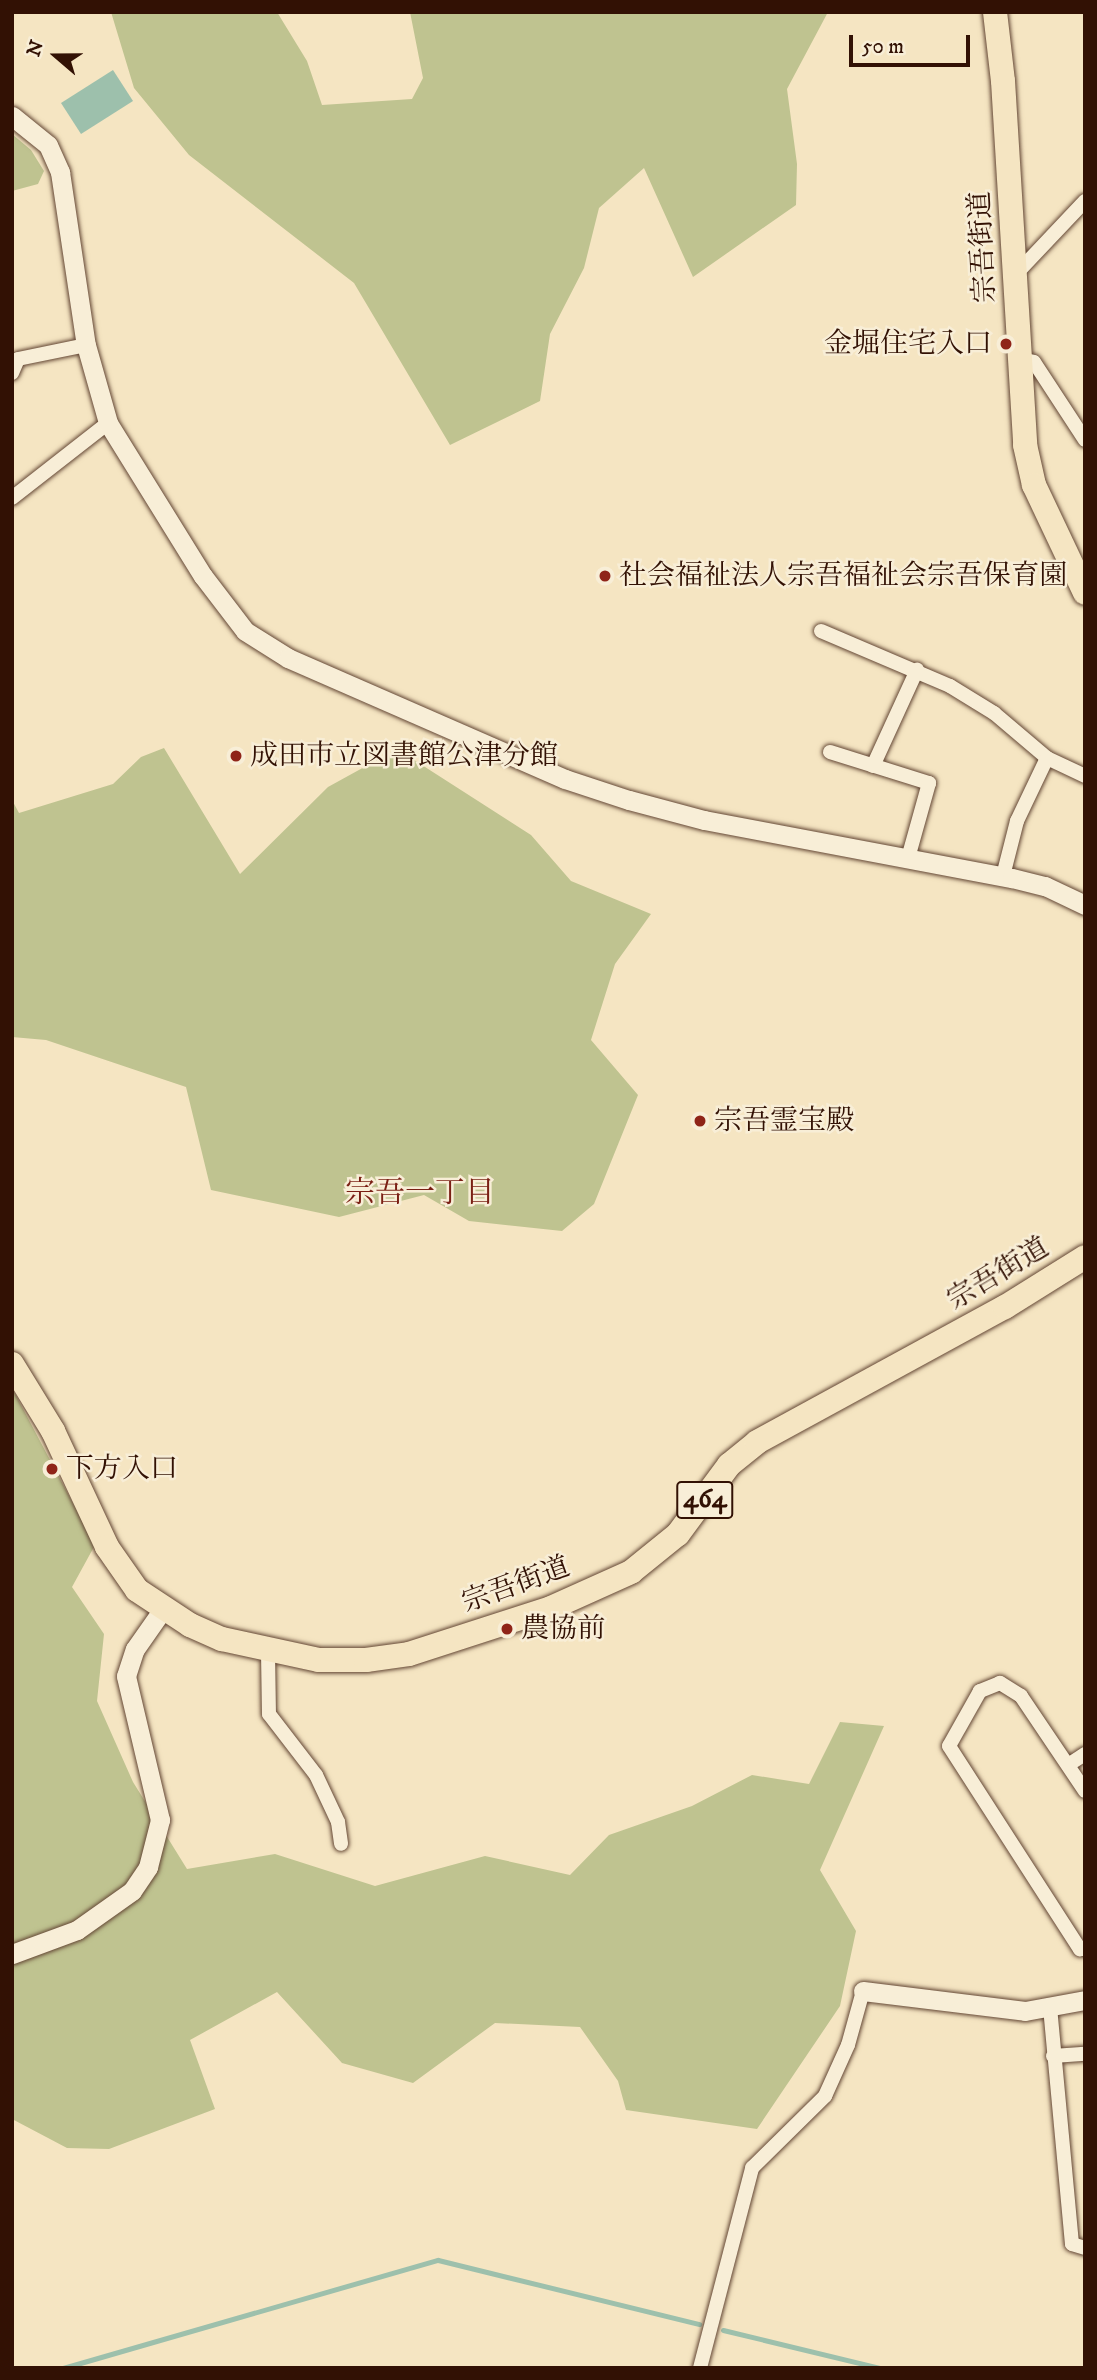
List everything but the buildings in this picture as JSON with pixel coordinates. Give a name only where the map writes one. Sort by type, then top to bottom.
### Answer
[{"type":"highway","name":"宗吾街道","points":[[995,12],[1003,81],[1025,444],[1034,485],[1085,593]]},
{"type":"highway","name":"宗吾街道","points":[[12,1364],[53,1432],[113,1556],[137,1590],[163,1609],[222,1639],[268,1652],[319,1660],[409,1654],[551,1608],[631,1572],[678,1534],[729,1465],[757,1442],[1005,1307],[1085,1257]]},
{"type":"street","points":[[12,116],[48,145],[60,172],[86,345],[108,423],[123,454],[223,608],[244,631],[288,658],[565,779],[629,800],[704,820],[1003,876],[1045,886],[1085,905]]},
{"type":"street","points":[[1014,276],[1085,201]]},
{"type":"street","points":[[12,373],[18,359],[86,345]]},
{"type":"street","points":[[1020,359],[1034,362],[1085,440]]},
{"type":"street","points":[[12,498],[108,423]]},
{"type":"street","points":[[821,631],[918,670],[994,713],[1047,758],[1085,776]]},
{"type":"street","points":[[873,766],[918,670]]},
{"type":"street","points":[[830,752],[929,783],[908,858]]},
{"type":"street","points":[[1003,876],[1017,821],[1047,758]]},
{"type":"street","points":[[12,1954],[77,1930],[132,1891],[148,1867],[160,1820],[127,1676],[135,1649],[163,1609]]},
{"type":"street","points":[[268,1652],[269,1714],[316,1775],[338,1822],[341,1844]]},
{"type":"street","points":[[1085,1791],[1021,1696],[1000,1683],[980,1691],[949,1745],[1080,1949],[1085,1949]]},
{"type":"street","points":[[1068,1765],[1085,1754]]},
{"type":"street","points":[[700,2368],[752,2168],[825,2096],[848,2045],[863,1991],[1025,2011],[1085,2000]]},
{"type":"street","points":[[1050,2007],[1072,2244],[1085,2248]]},
{"type":"street","points":[[1053,2056],[1085,2054]]},
{"type":"shaded area","points":[[111,12],[277,12],[307,61],[322,105],[412,99],[423,78],[410,12],[828,12],[787,89],[797,164],[796,205],[693,277],[644,168],[599,208],[584,268],[550,334],[540,401],[450,445],[354,283],[189,155],[134,88]]},
{"type":"shaded area","points":[[113,70],[133,101],[81,134],[61,103]]},
{"type":"shaded area","points":[[12,134],[31,150],[44,171],[38,184],[12,191]]},
{"type":"shaded area","points":[[164,748],[240,874],[328,787],[397,749],[531,835],[571,881],[651,914],[615,964],[591,1040],[638,1095],[594,1204],[562,1231],[469,1221],[424,1195],[339,1217],[211,1190],[186,1087],[46,1040],[12,1037],[12,800],[19,813],[113,784],[141,757]]},
{"type":"shaded area","points":[[12,1388],[95,1545],[72,1587],[104,1634],[97,1701],[133,1782],[187,1869],[275,1854],[375,1886],[485,1856],[570,1875],[609,1835],[692,1806],[752,1775],[809,1784],[840,1722],[884,1726],[820,1870],[856,1931],[840,2006],[757,2129],[626,2110],[618,2081],[580,2027],[495,2023],[413,2083],[342,2063],[277,1992],[190,2040],[215,2109],[109,2149],[67,2148],[12,2119]]},
{"type":"waterway","points":[[63,2368],[438,2260],[699,2324]]},
{"type":"waterway","points":[[723,2330],[880,2368]]},
{"type":"place","name":"金堀住宅入口","points":[[1006,344]]},
{"type":"place","name":"社会福祉法人宗吾福祉会宗吾保育園","points":[[605,576]]},
{"type":"place","name":"成田市立図書館公津分館","points":[[236,756]]},
{"type":"place","name":"宗吾霊宝殿","points":[[700,1121]]},
{"type":"place","name":"下方入口","points":[[52,1469]]},
{"type":"place","name":"農協前","points":[[507,1629]]},
{"type":"district","name":"宗吾一丁目","points":[[420,1194]]}]
